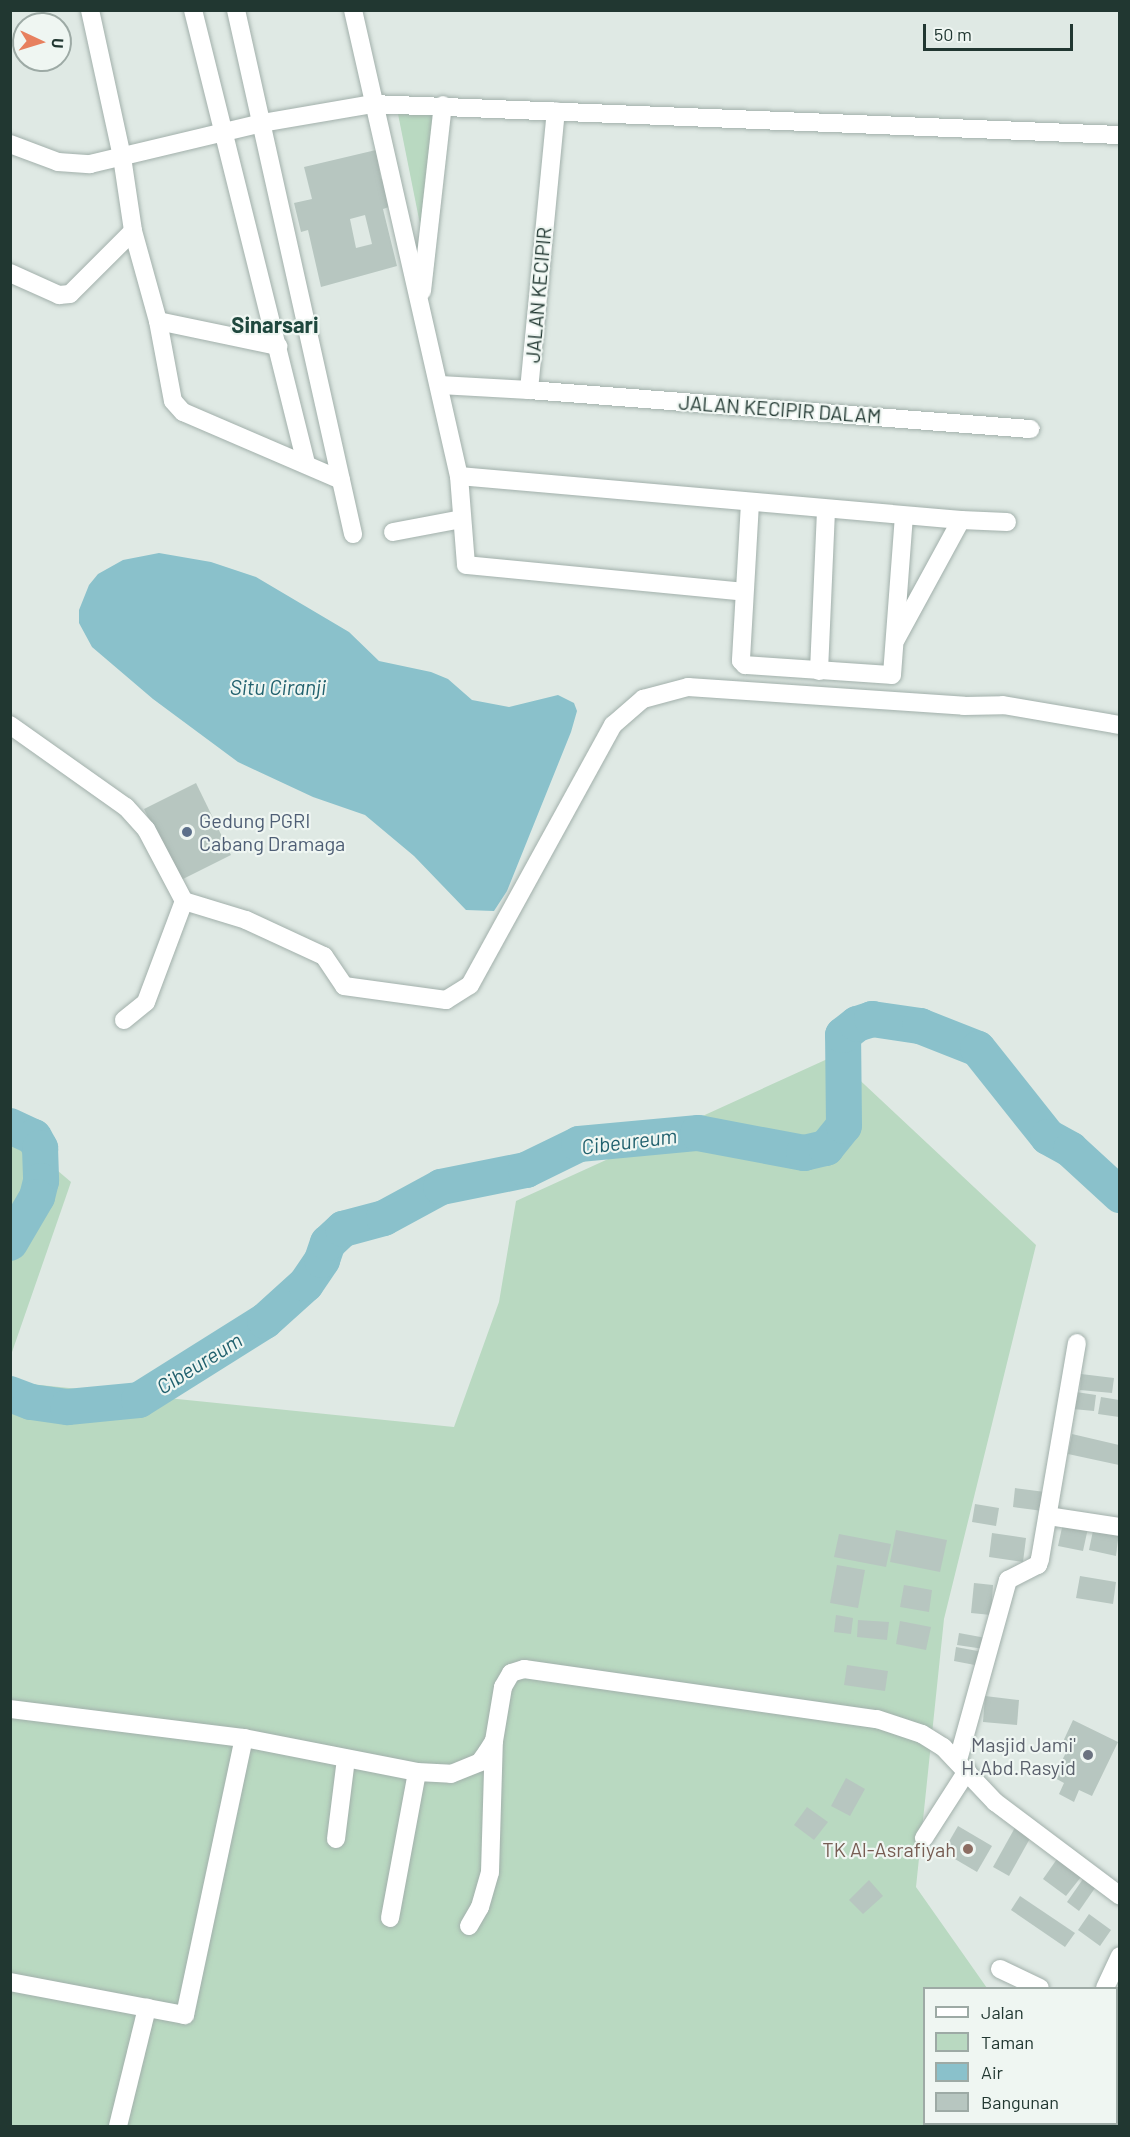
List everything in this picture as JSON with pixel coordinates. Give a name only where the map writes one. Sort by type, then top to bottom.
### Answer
[{"type":"street","points":[[90,10],[122,157],[133,231],[158,321],[177,407],[306,462],[341,480]]},
{"type":"street","points":[[194,10],[306,462]]},
{"type":"street","points":[[236,10],[353,534]]},
{"type":"street","points":[[353,10],[459,476],[465,562],[471,568],[744,592]]},
{"type":"street","points":[[11,142],[76,164],[122,157],[262,123],[374,104],[443,105],[1119,135]]},
{"type":"street","points":[[421,302],[443,105]]},
{"type":"street","name":"JALAN KECIPIR","points":[[440,385],[529,390],[556,111]]},
{"type":"street","points":[[10,273],[59,295],[70,294],[133,231]]},
{"type":"street","points":[[158,321],[278,346]]},
{"type":"street","name":"JALAN KECIPIR DALAM","points":[[529,390],[1030,429]]},
{"type":"street","points":[[459,476],[904,516],[1007,522]]},
{"type":"street","points":[[750,503],[742,664],[819,671],[892,675],[904,516]]},
{"type":"street","points":[[819,671],[826,509]]},
{"type":"street","points":[[393,532],[462,519]]},
{"type":"street","points":[[896,639],[961,520]]},
{"type":"street","points":[[10,725],[126,807],[146,829],[184,901],[246,920],[324,956],[344,986],[446,1000],[470,985],[613,725],[642,699],[688,687],[964,706],[1003,705],[1119,725]]},
{"type":"street","points":[[124,1020],[146,1002],[184,901]]},
{"type":"street","points":[[924,1838],[962,1766],[1008,1580],[1038,1565],[1077,1343]]},
{"type":"street","points":[[1048,1516],[1119,1527]]},
{"type":"street","points":[[469,1926],[480,1907],[490,1872],[494,1741],[503,1687],[511,1673],[524,1669],[877,1719],[933,1739],[995,1802],[1119,1896]]},
{"type":"street","points":[[10,1709],[244,1738],[417,1772],[451,1774],[467,1768],[480,1762],[494,1741]]},
{"type":"street","points":[[10,1982],[185,2015],[244,1738]]},
{"type":"street","points":[[336,1839],[346,1759]]},
{"type":"street","points":[[390,1918],[417,1772]]},
{"type":"street","points":[[1106,1987],[1119,1956]]},
{"type":"street","points":[[1000,1969],[1036,1987]]},
{"type":"street","points":[[118,2127],[147,2008]]},
{"type":"green space","points":[[397,109],[440,111],[421,229]]},
{"type":"green space","points":[[834,1056],[1036,1245],[944,1619],[916,1887],[986,1987],[923,1987],[923,2125],[976,2126],[11,2126],[10,1382],[454,1427],[499,1302],[516,1201]]},
{"type":"green space","points":[[11,1131],[71,1182],[11,1355]]},
{"type":"water","name":"Situ Ciranji","points":[[159,553],[211,562],[256,577],[349,632],[379,661],[431,672],[448,679],[472,700],[509,707],[558,695],[574,703],[577,711],[571,732],[507,891],[494,911],[466,910],[414,856],[365,815],[313,797],[238,762],[153,699],[92,647],[79,623],[79,610],[89,585],[98,574],[123,560]]},
{"type":"building","points":[[376,150],[381,179],[390,177],[395,205],[383,209],[397,266],[321,287],[308,230],[301,232],[294,203],[312,199],[304,167]],"holes":[[[365,215],[372,244],[356,248],[350,219]]]},
{"type":"building","name":"Gedung PGRI Cabang Dramaga","points":[[196,783],[231,855],[179,881],[144,809]]},
{"type":"building","points":[[1081,1374],[1114,1378],[1112,1393],[1080,1390]]},
{"type":"building","points":[[1076,1392],[1096,1395],[1094,1411],[1073,1409]]},
{"type":"building","points":[[1101,1397],[1119,1400],[1119,1417],[1098,1414]]},
{"type":"building","points":[[1072,1434],[1119,1445],[1119,1465],[1068,1454]]},
{"type":"building","points":[[1015,1488],[1045,1492],[1043,1511],[1013,1507]]},
{"type":"building","points":[[975,1504],[999,1508],[996,1526],[972,1522]]},
{"type":"building","points":[[1063,1523],[1088,1528],[1083,1551],[1058,1546]]},
{"type":"building","points":[[1094,1526],[1119,1531],[1116,1556],[1089,1550]]},
{"type":"building","points":[[896,1530],[947,1540],[940,1572],[890,1562]]},
{"type":"building","points":[[992,1533],[1026,1538],[1023,1562],[989,1557]]},
{"type":"building","points":[[839,1534],[891,1544],[886,1567],[834,1557]]},
{"type":"building","points":[[837,1565],[865,1570],[858,1608],[830,1603]]},
{"type":"building","points":[[1080,1576],[1116,1582],[1113,1604],[1076,1598]]},
{"type":"building","points":[[974,1583],[993,1585],[991,1615],[971,1613]]},
{"type":"building","points":[[904,1585],[932,1590],[929,1612],[900,1607]]},
{"type":"building","points":[[836,1615],[853,1618],[851,1634],[834,1632]]},
{"type":"building","points":[[858,1620],[889,1622],[887,1640],[857,1637]]},
{"type":"building","points":[[900,1621],[931,1627],[926,1650],[896,1644]]},
{"type":"building","points":[[959,1633],[986,1638],[984,1649],[957,1645]]},
{"type":"building","points":[[956,1647],[983,1652],[980,1666],[954,1661]]},
{"type":"building","points":[[847,1665],[888,1671],[885,1691],[844,1685]]},
{"type":"building","points":[[985,1696],[1019,1700],[1017,1725],[983,1722]]},
{"type":"building","name":"Masjid Jami' H.Abd.Rasyid","points":[[1073,1720],[1118,1742],[1092,1796],[1079,1790],[1074,1802],[1059,1794],[1064,1783],[1053,1777],[1068,1749],[1061,1746]]},
{"type":"building","points":[[846,1778],[865,1789],[850,1816],[831,1806]]},
{"type":"building","points":[[807,1807],[828,1822],[814,1840],[794,1825]]},
{"type":"building","points":[[1017,1824],[1033,1833],[1009,1876],[993,1867]]},
{"type":"building","name":"TK Al-Asrafiyah","points":[[958,1826],[992,1846],[977,1872],[943,1852]]},
{"type":"building","points":[[1057,1859],[1081,1877],[1066,1896],[1043,1879]]},
{"type":"building","points":[[1083,1879],[1095,1888],[1079,1911],[1067,1902]]},
{"type":"building","points":[[869,1880],[883,1896],[863,1914],[849,1900]]},
{"type":"building","points":[[1020,1896],[1075,1933],[1065,1947],[1011,1910]]},
{"type":"building","points":[[1089,1914],[1111,1930],[1100,1946],[1078,1930]]},
{"type":"waterway","name":"Cibeureum","points":[[10,1394],[31,1402],[68,1407],[139,1400],[265,1321],[306,1284],[322,1260],[328,1243],[343,1229],[384,1218],[441,1187],[526,1170],[579,1144],[698,1133],[804,1153],[826,1148],[844,1126],[843,1035],[857,1024],[872,1019],[920,1026],[978,1049],[1048,1137],[1071,1150],[1120,1195]]},
{"type":"waterway","name":"Cibeureum","points":[[10,1126],[34,1137],[40,1148],[41,1181],[37,1197],[10,1243]]},
{"type":"place","name":"Gedung PGRI Cabang Dramaga","points":[[187,832]]},
{"type":"place","name":"Masjid Jami' H.Abd.Rasyid","points":[[1088,1755]]},
{"type":"place","name":"TK Al-Asrafiyah","points":[[968,1849]]},
{"type":"district","name":"Sinarsari","points":[[275,325]]}]
